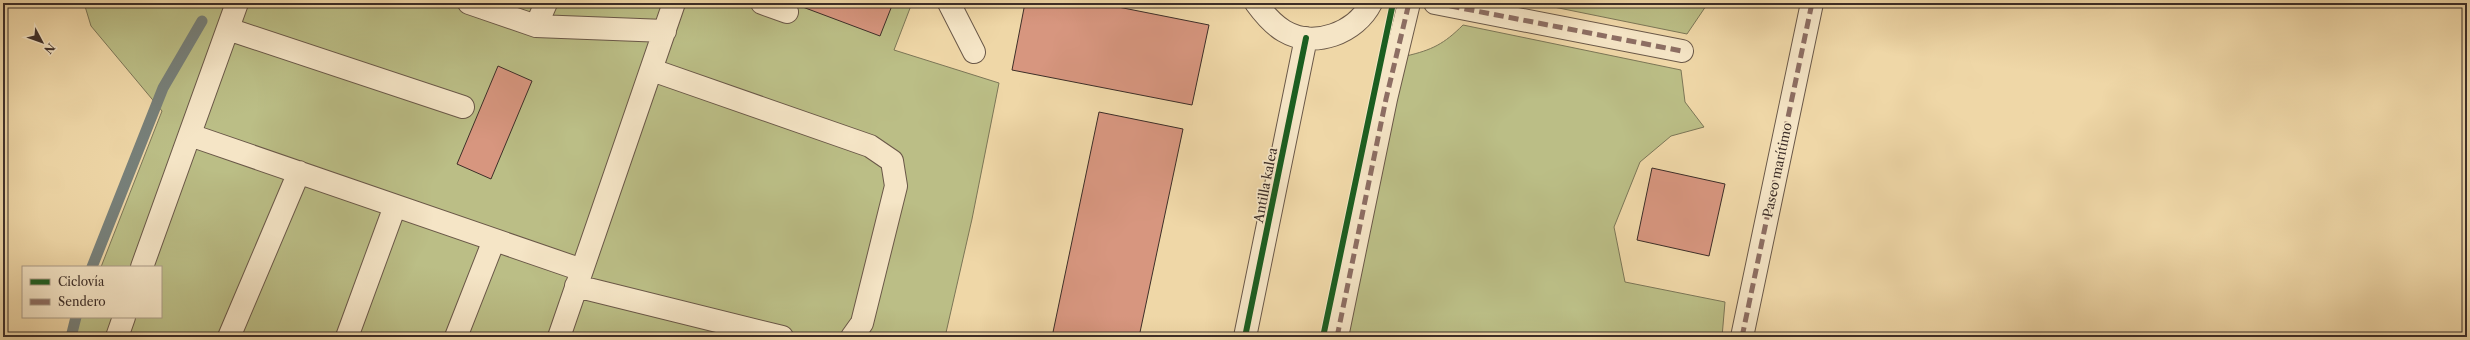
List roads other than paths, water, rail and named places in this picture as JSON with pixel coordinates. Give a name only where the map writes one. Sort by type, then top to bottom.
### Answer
[{"type":"street","points":[[142,266],[237,3]]},
{"type":"street","points":[[469,3],[536,26],[665,31]]},
{"type":"street","points":[[536,26],[546,3]]},
{"type":"street","points":[[560,336],[674,3]]},
{"type":"street","points":[[762,3],[787,12]]},
{"type":"street","points":[[949,3],[974,52]]},
{"type":"street","points":[[1256,3],[1267,19],[1285,32],[1306,38],[1328,37],[1350,28],[1366,12],[1371,3]]},
{"type":"street","points":[[1337,337],[1386,98],[1409,3]]},
{"type":"street","points":[[1435,3],[1682,51]]},
{"type":"street","name":"Paseo marítimo","points":[[1742,337],[1812,3]]},
{"type":"street","points":[[228,29],[463,107]]},
{"type":"street","name":"Antilla kalea","points":[[1245,337],[1306,38]]},
{"type":"street","points":[[652,70],[870,146],[892,161],[896,186],[862,323],[852,337]]},
{"type":"street","points":[[190,135],[494,240],[579,278],[782,337]]},
{"type":"street","points":[[229,337],[299,172]]},
{"type":"street","points":[[347,337],[395,206]]},
{"type":"street","points":[[456,337],[494,240]]},
{"type":"street","points":[[117,337],[124,318]]},
{"type":"waterway","points":[[92,266],[163,88],[202,21]]},
{"type":"waterway","points":[[71,337],[76,318]]}]
